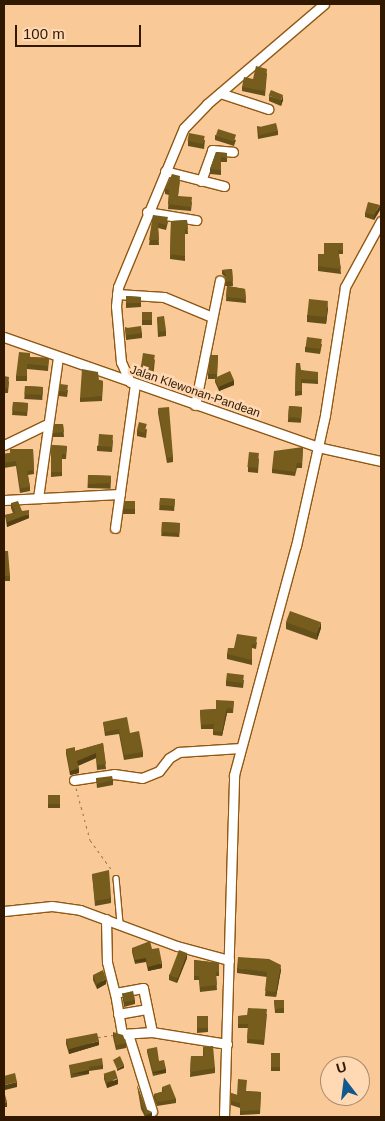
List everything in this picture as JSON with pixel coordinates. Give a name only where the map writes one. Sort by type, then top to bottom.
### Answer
[{"type":"street","points":[[115,528],[133,383],[122,362],[117,294],[147,212],[188,122],[324,4]]},
{"type":"street","points":[[220,93],[268,109]]},
{"type":"street","points":[[201,181],[212,150],[232,152]]},
{"type":"street","points":[[165,171],[224,186]]},
{"type":"street","points":[[147,212],[196,220]]},
{"type":"street","points":[[224,1117],[229,960],[231,802],[240,748],[271,646],[318,448],[345,286],[381,221]]},
{"type":"street","points":[[195,405],[220,280]]},
{"type":"street","points":[[117,294],[164,297],[212,318]]},
{"type":"street","name":"Jalan Klewonan-Pandean","points":[[4,337],[318,448],[381,461]]},
{"type":"street","points":[[38,498],[46,424],[58,357]]},
{"type":"street","points":[[105,373],[122,362]]},
{"type":"street","points":[[4,446],[46,424]]},
{"type":"street","points":[[4,500],[120,494]]},
{"type":"street","points":[[74,780],[114,774],[142,778],[159,771],[168,758],[179,752],[240,748]]},
{"type":"street","points":[[4,911],[63,906],[120,923],[176,946],[229,960]]},
{"type":"street","points":[[106,919],[107,962],[118,1014],[152,1110]]},
{"type":"street","points":[[115,994],[142,987],[145,1009],[152,1032]]},
{"type":"street","points":[[118,1014],[145,1009]]},
{"type":"street","points":[[125,1034],[152,1032],[227,1044]]},
{"type":"lane","points":[[116,878],[120,923]]},
{"type":"path","points":[[74,780],[90,840],[116,878]]},
{"type":"path","points":[[97,1037],[125,1034]]},
{"type":"building","points":[[256,66],[267,69],[265,91],[242,87],[244,77],[253,79]]},
{"type":"building","points":[[271,90],[283,95],[281,101],[269,96]]},
{"type":"building","points":[[276,123],[278,131],[259,135],[258,128]]},
{"type":"building","points":[[218,129],[236,135],[234,142],[216,136]]},
{"type":"building","points":[[189,133],[205,136],[203,144],[187,141]]},
{"type":"building","points":[[216,152],[227,153],[227,158],[221,157],[221,170],[210,169]]},
{"type":"building","points":[[172,174],[180,176],[178,196],[192,197],[191,207],[168,204],[169,190],[165,189]]},
{"type":"building","points":[[368,202],[380,205],[374,215],[365,213]]},
{"type":"building","points":[[153,215],[168,217],[166,225],[158,223],[159,240],[149,240]]},
{"type":"building","points":[[187,220],[185,256],[170,254],[171,221]]},
{"type":"building","points":[[324,243],[343,243],[343,250],[338,250],[341,269],[318,266],[318,254],[324,254]]},
{"type":"building","points":[[232,269],[233,281],[225,282],[226,274],[222,270]]},
{"type":"building","points":[[227,286],[245,289],[246,299],[226,297]]},
{"type":"building","points":[[126,296],[141,297],[141,303],[126,303]]},
{"type":"building","points":[[309,299],[328,301],[326,317],[307,315]]},
{"type":"building","points":[[142,312],[152,312],[152,320],[142,320]]},
{"type":"building","points":[[164,316],[166,331],[159,332],[157,317]]},
{"type":"building","points":[[141,326],[142,333],[126,335],[125,328]]},
{"type":"building","points":[[307,337],[322,339],[320,349],[306,347]]},
{"type":"building","points":[[19,352],[30,353],[30,357],[49,358],[48,366],[27,364],[27,376],[16,376]]},
{"type":"building","points":[[143,353],[155,355],[152,375],[140,373]]},
{"type":"building","points":[[210,355],[218,355],[217,374],[208,374]]},
{"type":"building","points":[[296,363],[300,363],[301,370],[318,372],[318,380],[301,379],[302,391],[295,391]]},
{"type":"building","points":[[82,369],[98,372],[99,380],[103,381],[102,396],[80,398]]},
{"type":"building","points":[[230,371],[234,380],[219,387],[214,378]]},
{"type":"building","points":[[4,376],[9,377],[8,388],[4,388]]},
{"type":"building","points":[[60,384],[68,385],[67,392],[59,391]]},
{"type":"building","points":[[25,386],[43,387],[43,395],[25,394]]},
{"type":"building","points":[[13,402],[28,403],[27,412],[12,411]]},
{"type":"building","points":[[289,406],[302,407],[301,418],[288,417]]},
{"type":"building","points":[[169,407],[173,457],[167,458],[158,408]]},
{"type":"building","points":[[139,422],[147,424],[145,433],[137,431]]},
{"type":"building","points":[[54,424],[63,424],[64,432],[53,433]]},
{"type":"building","points":[[99,434],[113,435],[112,447],[98,446]]},
{"type":"building","points":[[51,445],[67,446],[66,454],[62,454],[62,472],[51,472]]},
{"type":"building","points":[[303,447],[302,463],[297,463],[295,472],[272,469],[274,451]]},
{"type":"building","points":[[10,449],[33,449],[34,470],[27,471],[30,487],[20,488],[16,461],[4,463],[4,454],[10,453]]},
{"type":"building","points":[[249,452],[259,453],[257,468],[247,467]]},
{"type":"building","points":[[88,475],[111,476],[111,483],[88,484]]},
{"type":"building","points":[[160,498],[175,499],[174,506],[160,505]]},
{"type":"building","points":[[18,501],[22,511],[29,510],[29,514],[7,522],[5,515],[15,513],[11,503]]},
{"type":"building","points":[[124,501],[135,501],[135,509],[124,509]]},
{"type":"building","points":[[162,522],[180,523],[179,533],[161,532]]},
{"type":"building","points":[[4,551],[8,551],[10,576],[4,576]]},
{"type":"building","points":[[290,611],[321,622],[317,634],[286,622]]},
{"type":"building","points":[[237,634],[257,637],[256,644],[252,643],[252,660],[227,654],[228,648],[234,648]]},
{"type":"building","points":[[227,673],[244,675],[243,683],[226,681]]},
{"type":"building","points":[[216,700],[234,701],[233,709],[227,708],[222,732],[213,731],[214,724],[201,725],[200,710],[216,709]]},
{"type":"building","points":[[127,717],[130,733],[139,731],[143,752],[124,755],[119,729],[105,732],[103,722]]},
{"type":"building","points":[[103,743],[106,764],[97,765],[96,753],[77,761],[79,768],[70,771],[66,749],[75,747],[75,751]]},
{"type":"building","points":[[112,776],[113,780],[97,784],[96,778]]},
{"type":"building","points":[[48,795],[60,795],[60,804],[48,804]]},
{"type":"building","points":[[109,870],[111,898],[95,901],[92,874]]},
{"type":"building","points":[[150,941],[152,949],[159,948],[162,963],[148,967],[146,958],[135,960],[132,948]]},
{"type":"building","points":[[179,950],[187,953],[178,978],[169,975]]},
{"type":"building","points":[[238,957],[269,959],[281,965],[276,992],[265,991],[267,972],[237,968]]},
{"type":"building","points":[[194,960],[219,963],[219,972],[216,972],[217,985],[200,987],[199,976],[194,976]]},
{"type":"building","points":[[103,970],[106,979],[97,984],[93,975]]},
{"type":"building","points":[[133,991],[135,1000],[124,1002],[122,993]]},
{"type":"building","points":[[274,1000],[284,1000],[284,1008],[275,1009]]},
{"type":"building","points":[[248,1008],[267,1009],[264,1040],[247,1039],[248,1024],[238,1024],[238,1016],[247,1015]]},
{"type":"building","points":[[197,1016],[208,1016],[208,1028],[197,1028]]},
{"type":"building","points":[[113,1032],[123,1035],[126,1043],[116,1045]]},
{"type":"building","points":[[97,1033],[99,1041],[69,1049],[66,1039]]},
{"type":"building","points":[[213,1046],[215,1068],[190,1072],[191,1056],[204,1056],[203,1047]]},
{"type":"building","points":[[157,1047],[159,1061],[164,1060],[166,1069],[153,1072],[147,1049]]},
{"type":"building","points":[[271,1053],[280,1053],[280,1067],[271,1067]]},
{"type":"building","points":[[120,1056],[124,1065],[117,1069],[113,1060]]},
{"type":"building","points":[[102,1058],[103,1065],[89,1067],[89,1070],[71,1074],[69,1065]]},
{"type":"building","points":[[115,1070],[118,1079],[106,1082],[104,1074]]},
{"type":"building","points":[[15,1073],[17,1082],[5,1085],[4,1076]]},
{"type":"building","points":[[238,1079],[247,1080],[246,1091],[261,1092],[260,1110],[240,1111],[240,1103],[231,1101],[231,1093],[237,1095]]},
{"type":"building","points":[[170,1084],[176,1099],[157,1102],[154,1094],[164,1091],[162,1087]]},
{"type":"building","points":[[137,1085],[146,1109],[152,1112],[146,1115],[141,1104]]},
{"type":"building","points":[[4,1091],[7,1102],[4,1103]]}]
